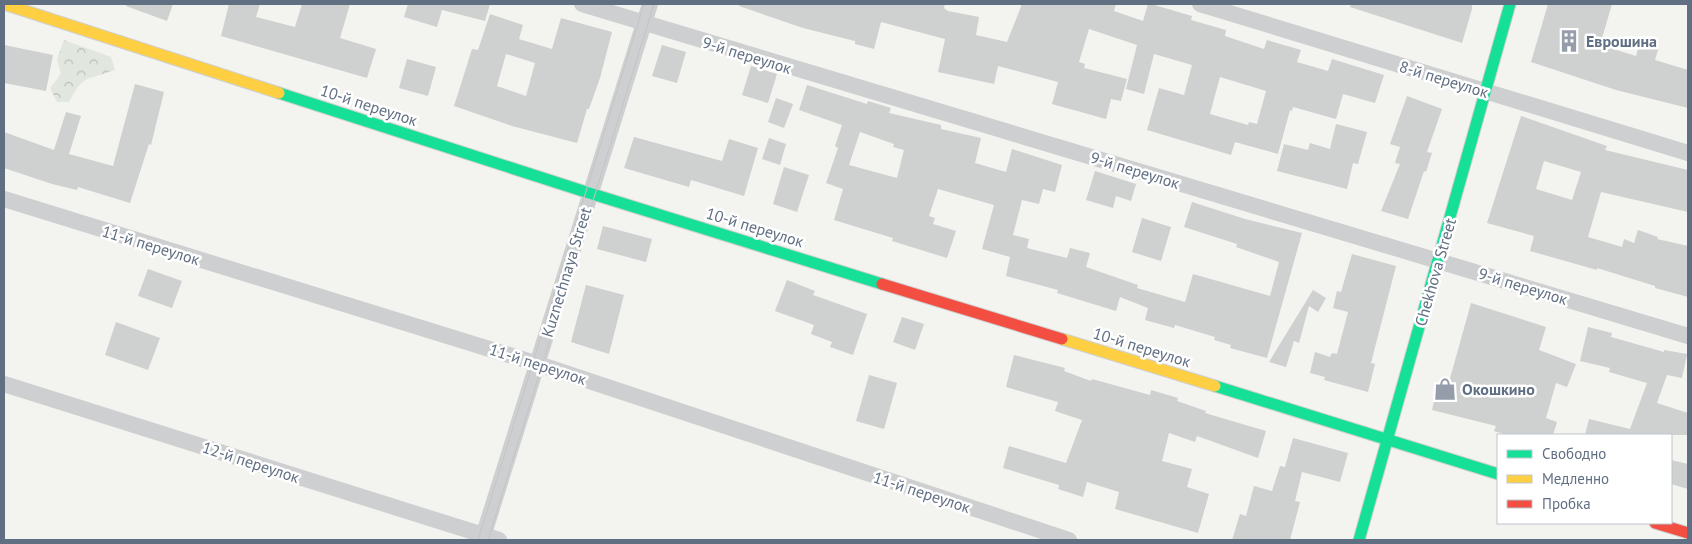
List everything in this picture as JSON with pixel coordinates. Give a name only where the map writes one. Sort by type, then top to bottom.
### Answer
[{"type":"street","name":"10-й переулок","points":[[4,4],[590,193],[1497,474]]},
{"type":"street","name":"9-й переулок","points":[[582,4],[643,24],[1688,336]]},
{"type":"street","name":"Kuznechnaya Street","points":[[488,539],[538,364],[650,4]]},
{"type":"street","name":"8-й переулок","points":[[1200,4],[1688,154]]},
{"type":"street","name":"Chekhova Street","points":[[1359,540],[1510,4]]},
{"type":"street","name":"11-й переулок","points":[[4,199],[538,364],[1037,535],[1069,540]]},
{"type":"street","name":"12-й переулок","points":[[4,384],[488,539]]},
{"type":"street","points":[[1659,524],[1688,533]]},
{"type":"green space","points":[[64,40],[111,57],[115,70],[87,79],[78,87],[69,102],[57,102],[50,88],[61,74],[57,59]]},
{"type":"building","points":[[126,4],[173,4],[167,21],[126,6]]},
{"type":"building","points":[[229,4],[260,4],[256,17],[295,27],[302,4],[350,4],[340,38],[376,49],[367,78],[221,36]]},
{"type":"building","points":[[408,4],[490,4],[485,21],[442,10],[437,27],[404,17]]},
{"type":"building","points":[[740,4],[945,4],[944,8],[948,11],[979,17],[976,35],[1007,42],[1022,4],[1116,4],[1114,11],[1143,21],[1148,4],[1151,4],[1192,16],[1191,20],[1226,30],[1225,36],[1264,49],[1267,40],[1301,50],[1297,62],[1328,71],[1332,59],[1384,75],[1375,103],[1343,94],[1336,119],[1293,107],[1292,111],[1290,110],[1278,154],[1235,142],[1231,155],[1147,130],[1159,88],[1184,95],[1192,65],[1154,54],[1144,94],[1126,89],[1137,45],[1089,29],[1079,62],[1085,64],[1084,68],[1127,79],[1121,101],[1111,99],[1106,119],[1052,104],[1058,82],[998,66],[994,84],[938,72],[945,39],[881,22],[874,49],[855,44],[855,41],[803,28],[739,6]],"holes":[[[1220,77],[1266,91],[1257,124],[1249,122],[1248,125],[1210,114]]]},
{"type":"building","points":[[1351,4],[1472,4],[1472,9],[1462,43],[1350,7]]},
{"type":"building","points":[[1548,4],[1612,4],[1600,45],[1636,56],[1640,41],[1659,46],[1655,60],[1688,70],[1688,108],[1616,90],[1531,62]]},
{"type":"building","points":[[490,14],[523,25],[519,39],[552,49],[561,18],[612,32],[600,78],[589,109],[587,109],[577,143],[512,126],[454,106],[472,49],[478,50]],"holes":[[[506,54],[535,63],[526,96],[497,86]]]},
{"type":"building","points":[[4,45],[53,55],[46,91],[4,83]]},
{"type":"building","points":[[662,45],[686,52],[677,83],[652,76]]},
{"type":"building","points":[[407,59],[436,67],[428,96],[399,88]]},
{"type":"building","points":[[751,66],[777,74],[768,103],[742,95]]},
{"type":"building","points":[[135,84],[164,92],[151,145],[149,144],[130,203],[78,187],[77,190],[52,184],[4,168],[4,132],[54,150],[66,112],[81,116],[69,154],[113,166]]},
{"type":"building","points":[[807,85],[867,104],[868,101],[891,108],[889,113],[941,125],[941,129],[981,138],[975,163],[1006,172],[1012,149],[1062,165],[1055,192],[1043,189],[1039,204],[1022,200],[1013,235],[1029,239],[1027,248],[1067,258],[1070,248],[1090,253],[1086,267],[1138,285],[1137,288],[1185,302],[1193,274],[1270,296],[1279,262],[1236,247],[1237,244],[1184,227],[1192,202],[1245,219],[1302,233],[1267,358],[1230,348],[1231,345],[1214,340],[1215,337],[1175,325],[1174,328],[1145,320],[1148,308],[1120,297],[1116,311],[1057,293],[1058,290],[1006,276],[1010,257],[982,249],[994,205],[938,189],[929,216],[935,218],[933,224],[956,231],[947,258],[892,241],[893,238],[834,220],[843,189],[826,183],[838,148],[835,146],[842,125],[799,110]],"holes":[[[860,132],[894,144],[893,147],[904,150],[897,178],[849,165]]]},
{"type":"building","points":[[1407,96],[1442,109],[1427,152],[1432,153],[1408,219],[1381,211],[1400,164],[1395,163],[1400,147],[1390,144]]},
{"type":"building","points":[[776,98],[793,104],[784,128],[768,122]]},
{"type":"building","points":[[1521,116],[1607,146],[1605,150],[1688,170],[1688,212],[1601,192],[1588,237],[1622,247],[1624,239],[1634,243],[1638,230],[1658,237],[1657,239],[1688,246],[1688,297],[1597,268],[1597,270],[1530,251],[1534,236],[1487,223]],"holes":[[[1544,161],[1581,172],[1572,200],[1536,189]]]},
{"type":"building","points":[[1336,124],[1367,132],[1358,164],[1353,163],[1347,189],[1277,171],[1284,144],[1308,150],[1310,143],[1330,149]]},
{"type":"building","points":[[634,137],[722,161],[729,139],[758,148],[744,196],[691,180],[689,187],[624,168]]},
{"type":"building","points":[[769,138],[786,144],[780,165],[762,159]]},
{"type":"building","points":[[784,167],[809,175],[797,212],[773,204]]},
{"type":"building","points":[[1095,171],[1136,184],[1131,201],[1116,196],[1113,208],[1086,200]]},
{"type":"building","points":[[1142,218],[1171,227],[1161,261],[1132,252]]},
{"type":"building","points":[[603,226],[652,239],[646,262],[597,249]]},
{"type":"building","points":[[1352,254],[1396,266],[1371,363],[1375,364],[1368,392],[1324,380],[1325,377],[1310,373],[1315,352],[1330,357],[1332,353],[1337,354],[1348,312],[1333,308],[1337,291],[1341,292]]},
{"type":"building","points":[[148,269],[182,281],[172,308],[138,296]]},
{"type":"building","points":[[787,280],[815,291],[813,295],[867,314],[853,355],[830,347],[832,342],[811,334],[814,325],[775,311]]},
{"type":"building","points":[[586,285],[624,295],[609,354],[571,342]]},
{"type":"building","points":[[1313,290],[1326,298],[1318,312],[1309,306],[1299,343],[1294,341],[1286,367],[1269,362]]},
{"type":"building","points":[[1471,303],[1546,327],[1539,350],[1576,364],[1567,387],[1556,383],[1546,418],[1557,422],[1553,434],[1504,434],[1494,431],[1496,426],[1432,410],[1439,380],[1449,382]]},
{"type":"building","points":[[902,317],[924,324],[915,350],[893,342]]},
{"type":"building","points":[[116,322],[160,338],[148,370],[105,355]]},
{"type":"building","points":[[1588,327],[1612,333],[1611,337],[1664,352],[1664,350],[1687,354],[1682,378],[1667,375],[1657,403],[1688,413],[1688,435],[1585,434],[1589,419],[1630,429],[1647,383],[1609,372],[1610,368],[1580,361]]},
{"type":"building","points":[[1014,355],[1065,368],[1064,371],[1091,381],[1092,379],[1150,395],[1151,390],[1178,398],[1177,401],[1206,411],[1205,413],[1266,431],[1258,458],[1197,436],[1195,442],[1169,433],[1162,461],[1192,469],[1187,487],[1209,494],[1198,533],[1115,509],[1119,492],[1087,482],[1083,497],[1058,489],[1059,485],[1003,468],[1009,446],[1066,463],[1082,420],[1055,411],[1058,402],[1006,387]]},
{"type":"building","points":[[869,375],[897,383],[884,429],[856,421]]},
{"type":"building","points":[[1293,438],[1348,453],[1340,482],[1302,472],[1295,501],[1300,502],[1290,540],[1232,540],[1240,514],[1246,516],[1254,486],[1272,491],[1280,466],[1285,467]]},
{"type":"building","points":[[1672,460],[1688,464],[1688,489],[1672,484]]},
{"type":"tram line","points":[[478,540],[644,4]]},
{"type":"tram line","points":[[488,540],[654,4]]},
{"type":"traffic: fast","points":[[1359,540],[1510,4]]},
{"type":"traffic: fast","points":[[279,93],[586,192],[882,284]]},
{"type":"traffic: fast","points":[[1215,386],[1497,474]]},
{"type":"traffic: slow","points":[[4,4],[279,93]]},
{"type":"traffic: slow","points":[[1062,339],[1215,386]]},
{"type":"traffic: jam","points":[[882,284],[1062,339]]},
{"type":"traffic: jam","points":[[1658,524],[1688,533]]},
{"type":"place","name":"Еврошина","points":[[1569,41]]},
{"type":"place","name":"Окошкино","points":[[1445,389]]}]
